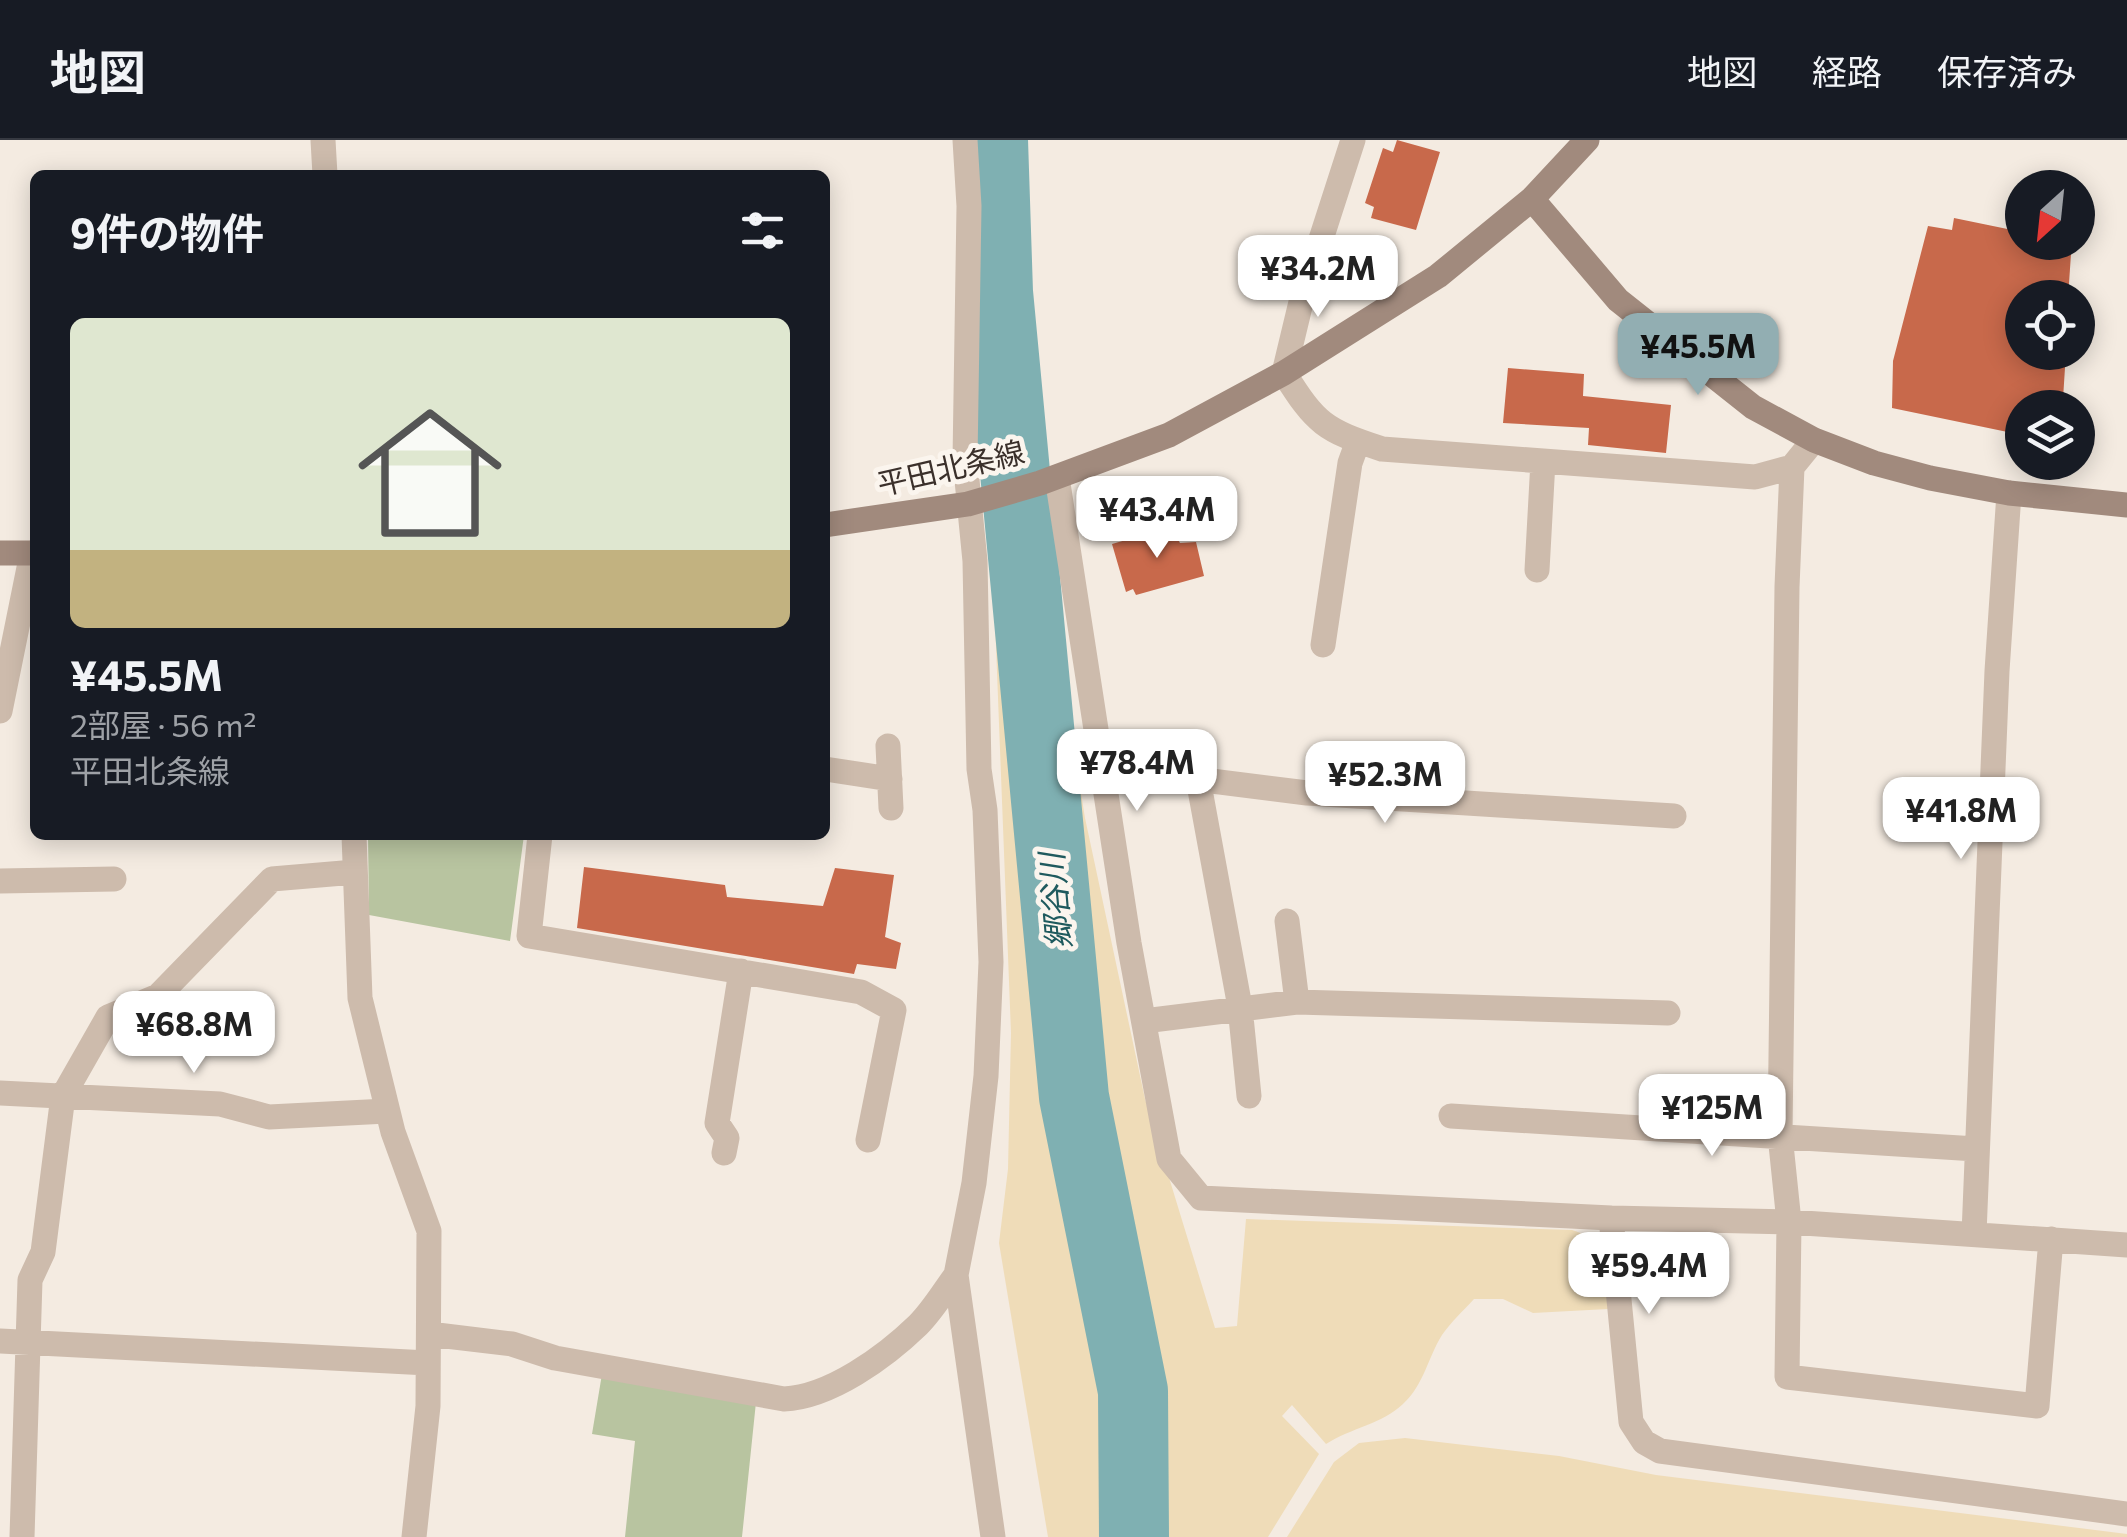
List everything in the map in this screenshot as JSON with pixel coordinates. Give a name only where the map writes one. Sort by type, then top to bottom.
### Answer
[{"type":"main road","name":"平田北条線","points":[[830,524],[973,503],[1049,480],[1169,435],[1284,373],[1438,276],[1532,199],[1587,140]]},
{"type":"main road","points":[[1532,199],[1618,300],[1753,406],[1814,440],[1874,463],[2008,493],[2127,505]]},
{"type":"main road","points":[[0,554],[30,553]]},
{"type":"street","points":[[323,140],[325,170]]},
{"type":"street","points":[[965,140],[969,206],[965,460],[973,503],[979,768],[985,810],[991,962],[980,1130],[956,1274],[994,1537]]},
{"type":"street","points":[[1354,140],[1302,298],[1284,373],[1311,416],[1382,449],[1755,477],[1792,467],[1814,440]]},
{"type":"street","points":[[1323,645],[1350,463],[1358,441]]},
{"type":"street","points":[[1537,570],[1542,460]]},
{"type":"street","points":[[1792,467],[1780,1135],[1790,1222],[1787,1376],[2037,1406],[2051,1238]]},
{"type":"street","points":[[1049,480],[1169,1159],[1201,1198],[1612,1218],[1790,1222],[2127,1245]]},
{"type":"street","points":[[1974,1234],[2008,493]]},
{"type":"street","points":[[0,711],[30,572]]},
{"type":"street","points":[[888,746],[891,808]]},
{"type":"street","points":[[1101,767],[1307,793],[1674,816]]},
{"type":"street","points":[[830,770],[890,779]]},
{"type":"street","points":[[1198,779],[1240,1007],[1250,1096]]},
{"type":"street","points":[[354,840],[360,998],[388,1111],[428,1231],[428,1406],[414,1537]]},
{"type":"street","points":[[539,840],[529,936],[861,992],[894,1010],[868,1140]]},
{"type":"street","points":[[22,1537],[30,1280],[43,1252],[63,1096],[108,1017],[158,996],[272,880],[355,872]]},
{"type":"street","points":[[0,881],[114,878]]},
{"type":"street","points":[[1287,920],[1297,1002]]},
{"type":"street","points":[[724,1153],[726,1138],[717,1123],[741,971]]},
{"type":"street","points":[[1144,1021],[1297,1002],[1668,1013]]},
{"type":"street","points":[[0,1093],[220,1104],[269,1117],[388,1111]]},
{"type":"street","points":[[1451,1116],[1976,1149]]},
{"type":"street","points":[[1612,1218],[1631,1422],[1644,1442],[1660,1451],[2127,1514]]},
{"type":"street","points":[[428,1334],[512,1344],[555,1358],[784,1399],[802,1398],[869,1363],[919,1324],[956,1274]]},
{"type":"street","points":[[0,1341],[428,1364]]},
{"type":"green space","points":[[368,840],[523,840],[510,941],[369,915]]},
{"type":"green space","points":[[602,1374],[756,1402],[742,1537],[625,1537],[635,1441],[592,1434]]},
{"type":"sand","points":[[1039,527],[1085,818],[1145,1099],[1215,1328],[1237,1326],[1246,1219],[1572,1230],[1594,1242],[1604,1260],[1608,1309],[1533,1313],[1503,1299],[1474,1299],[1442,1335],[1410,1396],[1395,1411],[1376,1421],[1326,1444],[1292,1405],[1282,1416],[1319,1454],[1268,1537],[1048,1537],[999,1243],[1008,1169],[1011,1033],[992,543]]},
{"type":"sand","points":[[1405,1438],[1559,1456],[1656,1475],[2127,1537],[1287,1537],[1334,1462],[1359,1443]]},
{"type":"building","points":[[1397,140],[1440,152],[1416,230],[1371,218],[1374,207],[1365,203],[1383,148],[1393,152]]},
{"type":"building","points":[[1954,218],[2005,228],[2005,260],[2071,260],[2069,280],[2005,280],[2005,370],[2065,370],[2064,390],[2005,390],[2005,431],[1892,408],[1893,361],[1928,226],[1952,230]]},
{"type":"building","points":[[1508,368],[1584,374],[1583,396],[1671,405],[1666,453],[1588,445],[1589,428],[1503,423]]},
{"type":"building","points":[[1171,527],[1180,543],[1196,542],[1204,576],[1136,595],[1133,589],[1126,592],[1112,544]]},
{"type":"building","points":[[584,867],[725,885],[727,897],[823,906],[835,868],[894,875],[885,937],[901,943],[896,969],[857,964],[854,974],[577,928]]},
{"type":"waterway","name":"郷谷川","points":[[993,140],[998,292],[1074,1097],[1133,1391],[1134,1537]]}]
